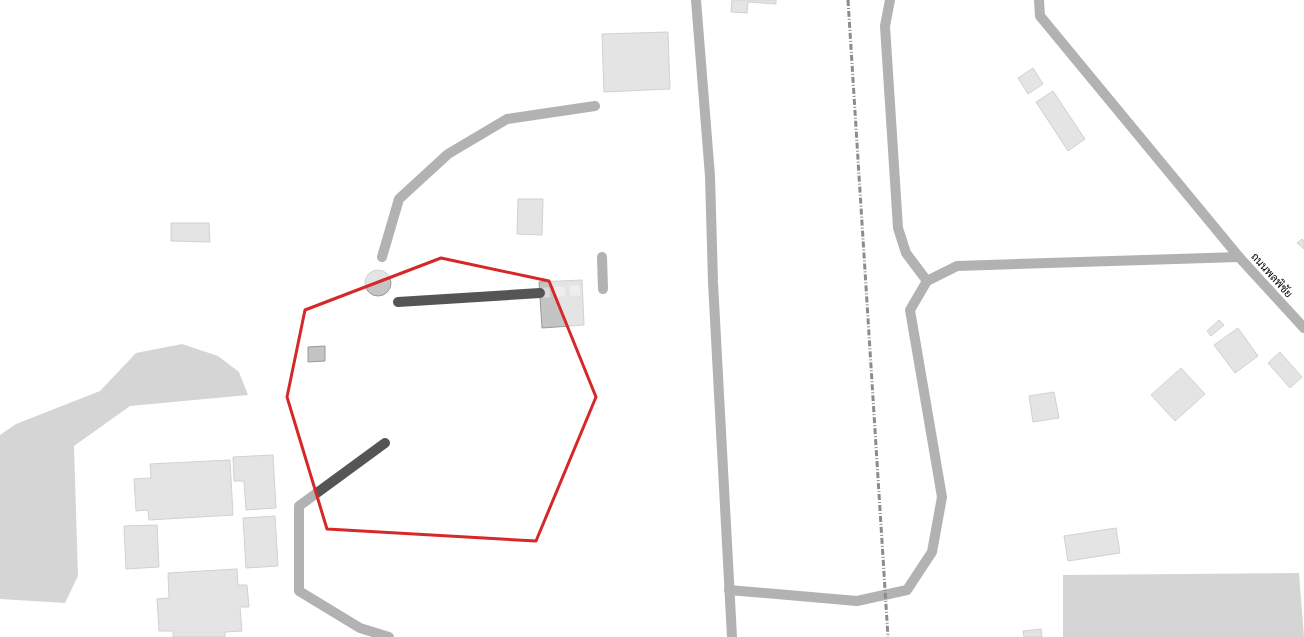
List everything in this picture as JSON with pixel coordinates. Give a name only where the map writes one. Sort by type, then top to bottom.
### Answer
[{"type":"street","points":[[696,0],[710,176],[712,282],[732,637]]},
{"type":"street","points":[[890,0],[885,26],[898,228],[906,253],[927,281]]},
{"type":"street","name":"ถนนพลพิชัย","points":[[1039,0],[1040,16],[1239,257],[1304,328]]},
{"type":"street","points":[[382,257],[399,199],[448,154],[507,119],[595,106]]},
{"type":"street","points":[[602,257],[603,289]]},
{"type":"street","points":[[729,590],[857,601],[907,590],[932,552],[942,497],[910,310],[927,281],[957,266],[1239,257]]},
{"type":"street","points":[[398,302],[540,293]]},
{"type":"street","points":[[385,442],[299,506],[299,591],[360,628],[389,637]]},
{"type":"highlighted area","points":[[441,258],[549,281],[596,397],[536,541],[327,529],[287,397],[305,310]]},
{"type":"shaded area","points":[[182,344],[218,356],[239,372],[248,395],[130,406],[74,446],[78,576],[65,603],[0,599],[0,435],[16,424],[100,391],[136,353]]},
{"type":"shaded area","points":[[1299,573],[1304,637],[1063,637],[1063,575]]},
{"type":"building","points":[[732,0],[776,0],[776,4],[748,2],[747,13],[731,12]]},
{"type":"building","points":[[668,32],[670,89],[604,92],[602,34]]},
{"type":"building","points":[[1033,68],[1043,84],[1028,94],[1018,78]]},
{"type":"building","points":[[1053,91],[1085,139],[1068,151],[1036,102]]},
{"type":"building","points":[[518,199],[543,199],[542,235],[517,234]]},
{"type":"building","points":[[171,223],[209,223],[210,242],[171,241]]},
{"type":"building","points":[[1302,239],[1304,241],[1304,249],[1297,243]]},
{"type":"building","points":[[378,270],[387,274],[391,283],[387,292],[378,296],[369,292],[365,283],[369,274]]},
{"type":"building","points":[[582,280],[584,325],[542,328],[539,282]]},
{"type":"building","points":[[1219,320],[1224,325],[1211,336],[1207,331]]},
{"type":"building","points":[[1238,328],[1258,356],[1235,373],[1214,345]]},
{"type":"building","points":[[325,346],[325,361],[308,362],[308,347]]},
{"type":"building","points":[[1280,352],[1302,377],[1290,388],[1268,363]]},
{"type":"building","points":[[1181,368],[1205,394],[1175,421],[1151,395]]},
{"type":"building","points":[[1054,392],[1059,418],[1033,422],[1029,396]]},
{"type":"building","points":[[273,455],[276,508],[246,510],[244,481],[234,481],[233,457]]},
{"type":"building","points":[[230,460],[233,515],[149,520],[148,510],[136,511],[134,479],[151,478],[150,464]]},
{"type":"building","points":[[275,516],[278,566],[246,568],[243,518]]},
{"type":"building","points":[[157,525],[159,567],[126,569],[124,526]]},
{"type":"building","points":[[1116,528],[1120,553],[1068,561],[1064,536]]},
{"type":"building","points":[[237,569],[238,585],[247,585],[249,607],[240,607],[242,631],[225,632],[225,637],[173,637],[173,631],[159,631],[157,599],[169,598],[168,573]]},
{"type":"building","points":[[1041,629],[1042,637],[1024,637],[1023,631]]},
{"type":"tunnel","points":[[540,293],[582,290]]},
{"type":"railway","points":[[848,0],[888,637]]}]
